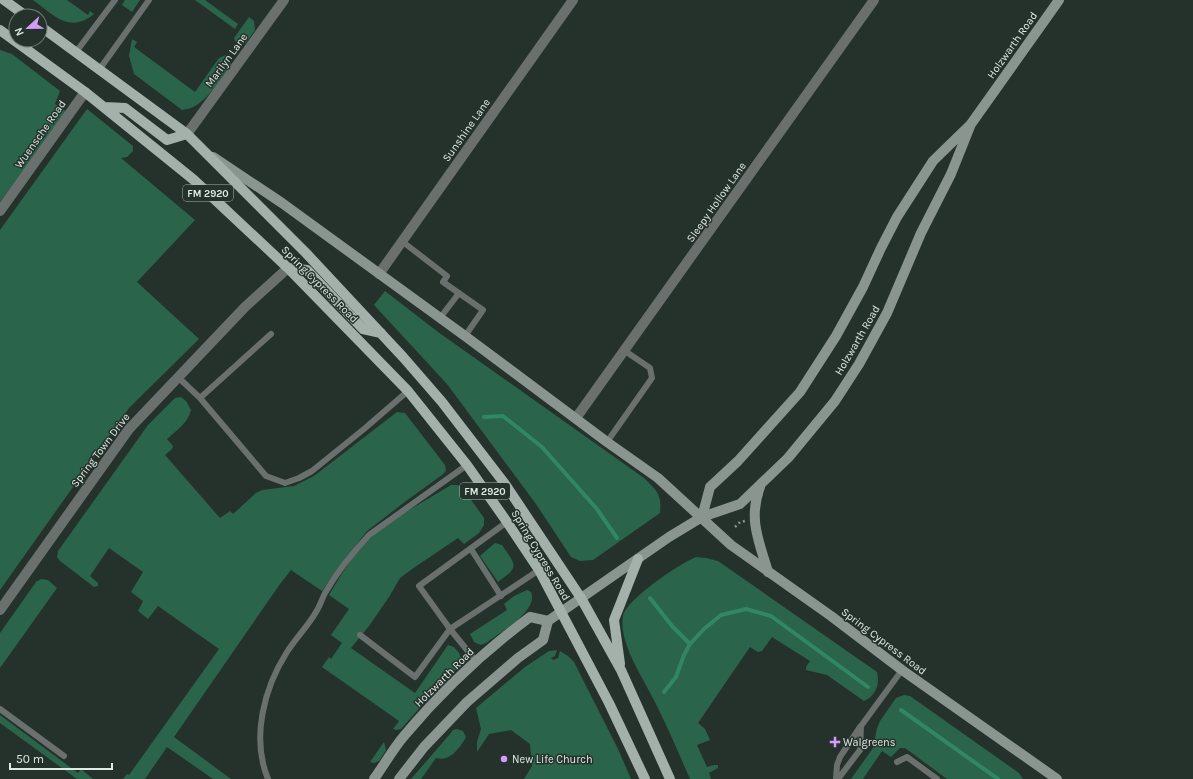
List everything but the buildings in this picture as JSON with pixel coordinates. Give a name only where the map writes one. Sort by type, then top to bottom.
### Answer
[{"type":"main road","points":[[4,0],[15,8]]},
{"type":"main road","name":"Holzwarth Road","points":[[702,517],[710,487],[738,461],[800,392],[836,336],[860,294],[897,217],[933,161],[971,124],[1059,0]]},
{"type":"main road","name":"Spring Cypress Road","points":[[0,30],[105,107],[194,180],[288,268],[408,391],[467,465],[508,522],[539,570],[562,612]]},
{"type":"main road","name":"Spring Cypress Road","points":[[48,32],[187,134],[306,253],[381,333],[442,402],[505,484],[581,598]]},
{"type":"main road","points":[[105,107],[125,108],[167,140],[187,134]]},
{"type":"main road","name":"Holzwarth Road","points":[[374,779],[403,737],[455,680],[502,638],[530,617],[548,621],[702,517],[740,504],[788,458],[835,401],[859,364],[887,313],[921,233],[951,174],[971,124]]},
{"type":"main road","name":"Spring Cypress Road","points":[[203,150],[282,203],[658,478],[731,545],[831,616],[902,670],[1052,778]]},
{"type":"main road","points":[[288,268],[307,270],[363,329],[381,333]]},
{"type":"main road","points":[[761,484],[754,510],[754,523],[768,572]]},
{"type":"main road","points":[[621,670],[614,620],[638,559]]},
{"type":"main road","name":"FM 2920","points":[[581,598],[621,670],[670,779]]},
{"type":"main road","name":"FM 2920","points":[[562,612],[610,703],[645,779]]},
{"type":"main road","points":[[399,779],[424,747],[467,702],[518,658],[543,640],[548,621]]},
{"type":"street","name":"Marilyn Lane","points":[[187,134],[284,0]]},
{"type":"street","name":"Sunshine Lane","points":[[378,274],[403,242],[573,0]]},
{"type":"street","name":"Sleepy Hollow Lane","points":[[576,418],[874,0]]},
{"type":"street","name":"Wuensche Road","points":[[0,211],[85,92]]},
{"type":"street","name":"Spring Town Drive","points":[[0,610],[129,429],[246,307],[288,268]]},
{"type":"lane","points":[[76,52],[115,0]]},
{"type":"lane","points":[[99,70],[149,0]]},
{"type":"lane","points":[[403,242],[447,276],[443,282],[483,310],[465,336]]},
{"type":"lane","points":[[440,318],[459,293]]},
{"type":"lane","points":[[200,398],[271,334]]},
{"type":"lane","points":[[607,442],[652,378],[650,368],[625,351]]},
{"type":"lane","points":[[179,378],[200,398],[266,476],[285,483],[312,471],[408,391]]},
{"type":"lane","points":[[268,779],[260,743],[264,707],[272,680],[287,652],[316,613],[325,593],[369,534],[467,465]]},
{"type":"lane","points":[[476,661],[450,629],[419,586],[508,522]]},
{"type":"lane","points":[[471,549],[501,596]]},
{"type":"lane","points":[[360,635],[415,677],[450,629],[539,570]]},
{"type":"lane","points":[[837,779],[837,764],[840,757],[902,670]]},
{"type":"lane","points":[[0,709],[64,756]]},
{"type":"lane","points":[[837,779],[860,750],[861,726]]},
{"type":"lane","points":[[897,762],[907,757],[937,779]]},
{"type":"path","points":[[738,518],[740,522]]},
{"type":"path","points":[[735,527],[740,522],[748,521]]},
{"type":"green space","points":[[33,0],[67,0],[88,15],[90,11],[94,14],[85,20],[69,22],[55,16],[48,11],[48,8],[44,8]]},
{"type":"green space","points":[[125,0],[140,0],[132,12],[122,5]]},
{"type":"green space","points":[[195,0],[205,0],[238,24],[235,29]]},
{"type":"green space","points":[[249,17],[254,21],[255,30],[245,44],[239,45],[236,43],[234,38]]},
{"type":"green space","points":[[132,39],[137,42],[134,47],[195,92],[219,58],[226,55],[230,58],[231,64],[214,89],[203,100],[191,108],[182,110],[134,74],[129,56]]},
{"type":"green space","points":[[0,50],[12,54],[60,91],[55,104],[67,112],[0,202]]},
{"type":"green space","points":[[87,109],[133,146],[133,151],[127,157],[121,158],[195,220],[137,282],[199,339],[129,408],[0,590],[0,230]]},
{"type":"green space","points":[[385,291],[438,332],[644,478],[658,493],[660,513],[593,560],[580,561],[571,557],[536,504],[447,384],[374,305]]},
{"type":"green space","points":[[181,397],[186,401],[191,410],[190,415],[185,423],[167,439],[173,446],[172,449],[165,455],[220,518],[230,511],[233,514],[256,493],[262,490],[294,486],[314,476],[397,412],[405,413],[445,465],[446,471],[367,531],[322,591],[291,570],[280,584],[174,737],[231,779],[213,779],[167,747],[145,779],[123,779],[127,774],[129,775],[219,649],[158,606],[148,619],[138,611],[143,601],[131,592],[143,572],[109,548],[90,576],[98,583],[98,586],[94,587],[60,561],[57,557],[58,551],[148,425],[175,398]]},
{"type":"green space","points":[[451,485],[462,487],[484,518],[484,525],[479,533],[464,544],[458,538],[400,578],[369,626],[351,648],[415,693],[448,645],[454,647],[459,653],[461,658],[460,666],[448,676],[401,729],[397,730],[393,729],[399,721],[322,667],[329,657],[331,659],[342,643],[331,635],[349,609],[329,595],[351,561],[366,542],[385,526]]},
{"type":"green space","points":[[495,543],[502,545],[514,565],[513,569],[498,582],[480,556]]},
{"type":"green space","points":[[696,557],[718,561],[877,672],[878,681],[872,696],[864,701],[827,675],[806,670],[806,667],[810,661],[772,637],[762,651],[758,652],[750,647],[698,723],[705,729],[710,740],[697,745],[707,767],[718,765],[718,768],[709,773],[711,779],[690,779],[660,713],[636,668],[627,646],[622,624],[623,616],[627,609],[643,592],[666,574]]},
{"type":"green space","points":[[41,579],[48,580],[57,588],[0,668],[0,633],[36,582]]},
{"type":"green space","points":[[527,590],[531,592],[532,599],[524,614],[486,643],[481,645],[474,642],[470,634],[507,610],[504,604],[514,596]]},
{"type":"green space","points":[[557,650],[555,656],[551,658],[553,660],[558,658],[560,651],[574,662],[618,749],[631,779],[524,779],[532,766],[530,744],[511,730],[489,734],[477,752],[477,742],[481,729],[476,708],[525,667],[549,651]]},
{"type":"green space","points":[[904,695],[910,696],[1019,773],[1023,779],[947,779],[905,748],[900,748],[891,757],[882,751],[863,779],[851,779],[873,748],[880,721],[896,698]]},
{"type":"green space","points":[[0,715],[78,773],[81,769],[93,779],[77,779],[0,723]]},
{"type":"green space","points":[[457,729],[463,731],[466,737],[458,750],[446,758],[436,758],[421,779],[411,779],[453,730]]},
{"type":"green space","points":[[384,742],[386,750],[379,761],[374,763],[370,762]]},
{"type":"waterway","points":[[484,417],[503,416],[542,447],[597,509],[617,538]]},
{"type":"waterway","points":[[650,598],[672,626],[690,644]]},
{"type":"waterway","points":[[664,692],[676,677],[684,655],[690,644],[704,629],[721,615],[746,609],[771,616],[868,687]]},
{"type":"waterway","points":[[901,710],[998,779]]},
{"type":"place","name":"Walgreens","points":[[835,742]]},
{"type":"place","name":"New Life Church","points":[[504,759]]}]
